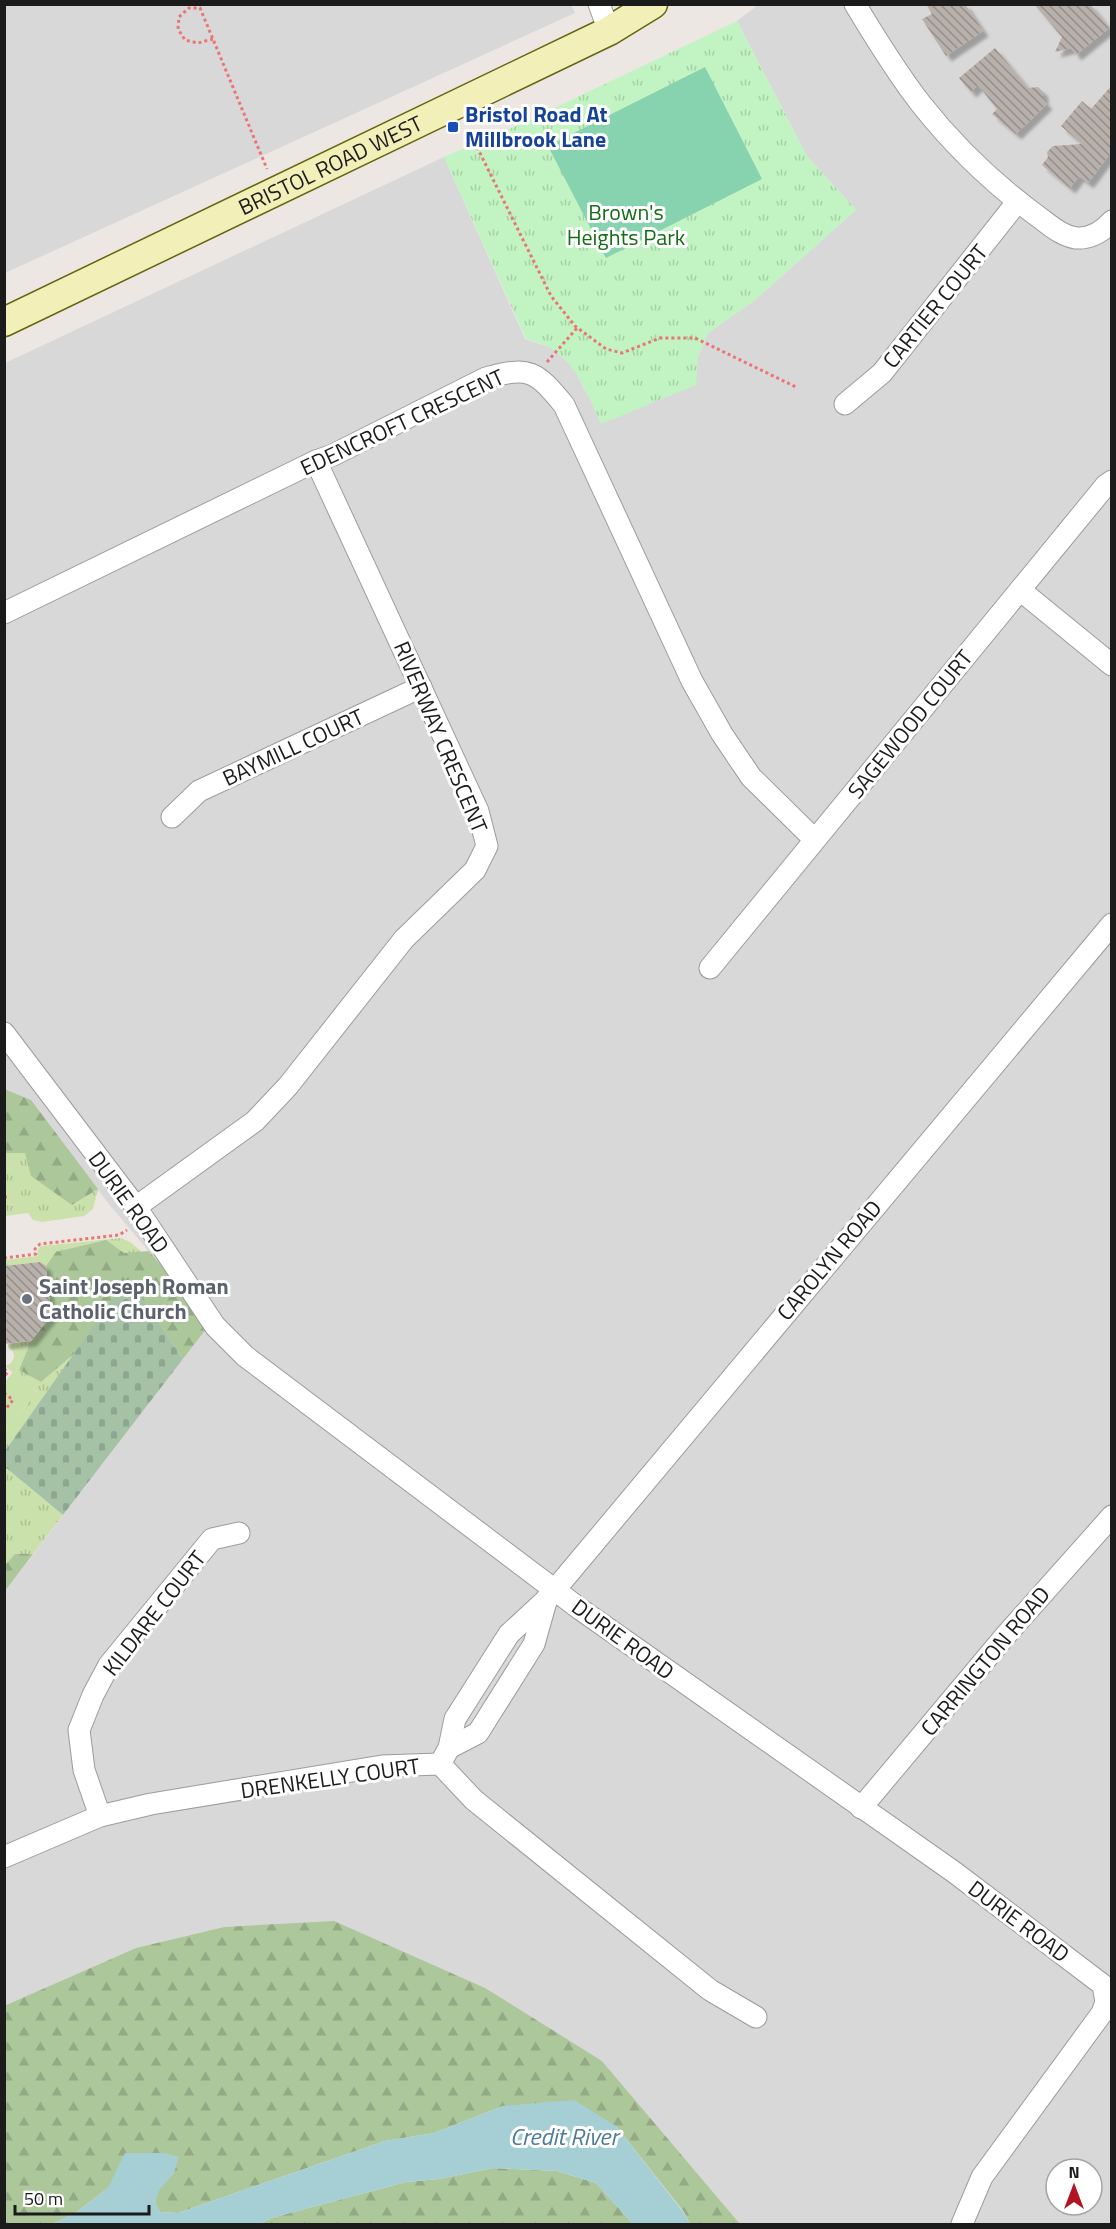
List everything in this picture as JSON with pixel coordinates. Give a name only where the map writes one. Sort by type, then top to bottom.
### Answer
[{"type":"street","points":[[599,4],[609,31]]},
{"type":"street","name":"BRISTOL ROAD WEST","points":[[4,322],[609,31],[653,4]]},
{"type":"street","points":[[855,4],[880,46],[934,120],[965,154],[1018,201],[1069,236],[1091,236],[1104,229],[1112,221]]},
{"type":"street","name":"CARTIER COURT","points":[[846,404],[882,373],[1018,201]]},
{"type":"street","name":"EDENCROFT CRESCENT","points":[[4,613],[316,461],[333,455],[486,378],[512,371],[536,374],[564,405],[692,681],[722,734],[751,777],[814,839]]},
{"type":"street","name":"RIVERWAY CRESCENT","points":[[140,1213],[255,1121],[288,1086],[404,939],[475,870],[487,846],[478,811],[316,461]]},
{"type":"street","name":"SAGEWOOD COURT","points":[[710,968],[1106,485],[1112,482]]},
{"type":"street","points":[[1020,590],[1112,665]]},
{"type":"street","name":"BAYMILL COURT","points":[[172,817],[199,791],[421,687]]},
{"type":"street","name":"CAROLYN ROAD","points":[[445,1756],[455,1719],[509,1634],[551,1593],[1112,924]]},
{"type":"street","name":"DURIE ROAD","points":[[4,1033],[140,1213],[215,1326],[245,1356],[551,1593],[954,1872],[1103,1985],[1106,2002],[1102,2013],[982,2177],[962,2224]]},
{"type":"street","name":"CARRINGTON ROAD","points":[[861,1808],[1006,1635],[1109,1522]]},
{"type":"street","name":"KILDARE COURT","points":[[100,1816],[84,1770],[79,1730],[93,1695],[109,1665],[212,1539],[239,1533]]},
{"type":"street","name":"DRENKELLY COURT","points":[[4,1857],[100,1816],[151,1804],[445,1756],[474,1800],[701,1983],[756,2017]]},
{"type":"path","points":[[213,39],[198,43],[185,40],[177,29],[179,17],[189,8],[200,8],[213,39],[267,169]]},
{"type":"path","points":[[469,131],[551,296],[578,327],[606,349],[622,353],[660,338],[695,338],[796,387]]},
{"type":"path","points":[[536,374],[578,327]]},
{"type":"path","points":[[4,1197],[10,1197]]},
{"type":"path","points":[[4,1258],[36,1254],[35,1249],[40,1244],[119,1235],[140,1213]]},
{"type":"path","points":[[4,1370],[8,1372],[4,1376]]},
{"type":"path","points":[[4,1393],[14,1400],[4,1411]]},
{"type":"shaded area","points":[[571,4],[575,13],[5,273],[5,5]]},
{"type":"shaded area","points":[[759,4],[1111,5],[1111,2224],[740,2224],[602,2061],[273,1925],[224,1927],[136,1948],[5,2006],[5,1591],[210,1324],[108,1203],[31,1101],[5,1125],[5,363],[444,157],[525,339],[552,348],[573,367],[602,423],[698,357],[708,333],[755,300],[856,210],[807,156],[737,21]]},
{"type":"green space","name":"Brown's Heights Park","points":[[737,21],[807,156],[856,210],[755,300],[708,333],[698,357],[696,385],[601,424],[581,383],[565,360],[542,344],[526,339],[444,157],[521,124]]},
{"type":"green space","points":[[705,67],[762,179],[606,258],[548,146]]},
{"type":"green space","points":[[4,1089],[31,1100],[98,1189],[72,1205],[31,1176],[25,1153],[5,1153]]},
{"type":"green space","points":[[4,1153],[25,1153],[72,1205],[98,1189],[93,1209],[84,1216],[42,1222],[33,1220],[28,1213],[5,1216],[5,1205],[21,1204],[20,1186],[5,1187]]},
{"type":"green space","points":[[20,1185],[22,1204],[5,1205],[5,1187]]},
{"type":"green space","points":[[121,1238],[142,1252],[46,1266],[40,1262],[5,1266],[4,1260],[38,1256],[41,1246]]},
{"type":"green space","points":[[106,1240],[124,1253],[149,1251],[210,1324],[183,1359],[128,1278],[75,1353],[41,1382],[19,1370],[31,1341],[51,1316],[46,1266],[56,1252]]},
{"type":"green space","points":[[128,1277],[183,1359],[63,1515],[5,1467],[5,1451]]},
{"type":"green space","points":[[31,1341],[19,1370],[41,1382],[75,1353],[5,1451],[5,1431],[37,1392],[5,1366],[10,1364],[14,1358],[13,1351],[8,1344]]},
{"type":"green space","points":[[13,1372],[37,1392],[5,1431],[5,1382]]},
{"type":"green space","points":[[5,1467],[63,1515],[33,1554],[15,1554],[5,1565]]},
{"type":"green space","points":[[15,1554],[33,1554],[5,1591],[5,1565]]},
{"type":"green space","points":[[334,1921],[485,1988],[602,2061],[740,2224],[690,2224],[684,2212],[616,2126],[503,2106],[434,2133],[385,2141],[178,2213],[160,2212],[155,2203],[158,2190],[174,2173],[108,2188],[74,2214],[52,2224],[5,2224],[4,2006],[136,1948],[224,1927]]},
{"type":"green space","points":[[493,2168],[557,2171],[596,2183],[633,2224],[260,2224],[271,2218],[406,2182],[439,2179]]},
{"type":"water","name":"Credit River","points":[[574,2100],[616,2126],[684,2213],[690,2224],[633,2224],[596,2183],[557,2171],[493,2168],[439,2179],[406,2182],[271,2218],[260,2224],[52,2224],[74,2214],[108,2188],[125,2153],[165,2153],[179,2157],[174,2173],[159,2190],[155,2203],[160,2212],[178,2213],[385,2141],[434,2133],[503,2106]]},
{"type":"building","points":[[926,4],[965,4],[983,31],[946,56],[922,19],[932,14]]},
{"type":"building","points":[[1034,4],[1090,4],[1109,28],[1076,55],[1071,48],[1055,52],[1062,37]]},
{"type":"building","points":[[995,48],[1028,88],[1038,87],[1043,92],[1043,100],[1047,104],[1016,134],[992,114],[997,109],[978,85],[971,92],[959,78]]},
{"type":"building","points":[[1112,85],[1112,151],[1088,183],[1079,176],[1070,188],[1042,165],[1048,157],[1047,152],[1053,146],[1082,144],[1061,126],[1082,101],[1091,109]]},
{"type":"building","name":"Saint Joseph Roman Catholic Church","points":[[40,1262],[46,1266],[51,1316],[31,1341],[4,1344],[4,1266]]},
{"type":"place","name":"Bristol Road At Millbrook Lane","points":[[453,127]]},
{"type":"place","name":"Saint Joseph Roman Catholic Church","points":[[27,1299]]}]
